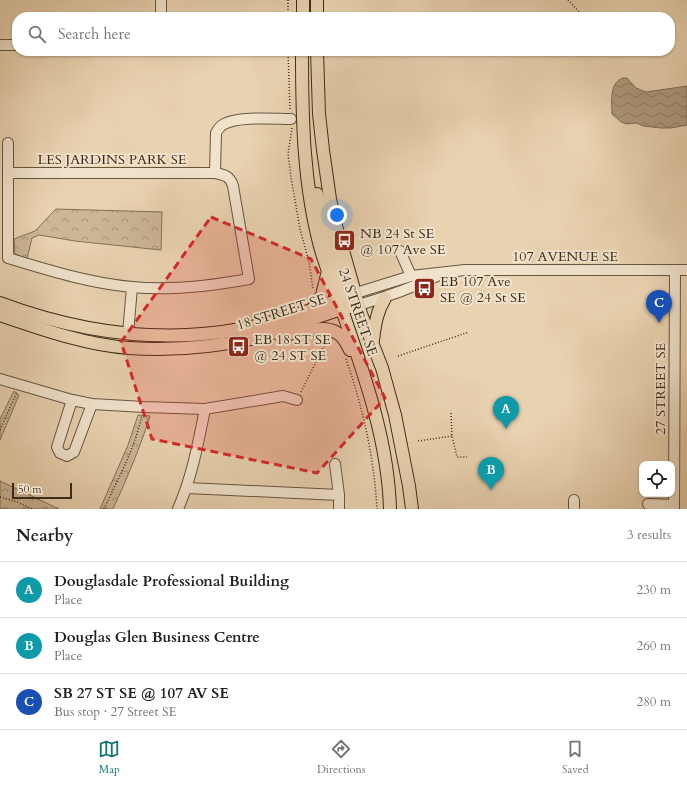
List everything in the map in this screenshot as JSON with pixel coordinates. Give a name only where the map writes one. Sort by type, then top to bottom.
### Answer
[{"type":"main road","points":[[302,12],[303,0]]},
{"type":"main road","points":[[317,0],[317,12]]},
{"type":"main road","name":"24 STREET SE","points":[[302,56],[303,129],[307,172],[315,228],[328,271],[346,300],[359,305],[382,368],[395,415],[412,509]]},
{"type":"main road","name":"24 STREET SE","points":[[317,56],[319,114],[330,199],[336,226],[346,300],[364,377],[374,405],[380,430],[390,488],[390,509]]},
{"type":"main road","points":[[307,172],[315,187],[328,239],[346,300]]},
{"type":"main road","points":[[313,309],[322,295],[328,271]]},
{"type":"main road","points":[[373,345],[374,324],[385,298]]},
{"type":"main road","name":"18 STREET SE","points":[[0,315],[85,341],[128,348],[199,347],[225,344],[276,332],[346,300]]},
{"type":"main road","name":"18 STREET SE","points":[[0,303],[56,321],[99,330],[128,334],[169,336],[242,329],[281,320],[346,300],[359,305]]},
{"type":"main road","points":[[276,332],[286,335],[318,329],[337,332],[343,337],[364,377]]},
{"type":"street","points":[[161,0],[161,12]]},
{"type":"street","points":[[0,45],[12,45]]},
{"type":"street","points":[[8,143],[8,258],[60,274],[103,283],[158,289],[198,287],[250,279],[233,186],[231,180],[227,176],[215,172],[216,133],[218,128],[238,119],[291,119]]},
{"type":"street","name":"LES JARDINS PARK SE","points":[[8,173],[215,172]]},
{"type":"street","points":[[400,251],[411,276]]},
{"type":"street","name":"107 AVENUE SE","points":[[346,300],[411,276],[464,270],[687,270]]},
{"type":"street","name":"27 STREET SE","points":[[674,507],[675,270]]},
{"type":"street","name":"107 AVENUE SE","points":[[359,305],[385,298],[422,284],[443,273]]},
{"type":"street","points":[[128,334],[132,287]]},
{"type":"street","points":[[0,379],[72,400],[92,404],[144,408],[204,409],[283,396],[297,400]]},
{"type":"street","points":[[72,400],[56,447],[60,453],[66,456],[74,452],[92,404]]},
{"type":"street","points":[[178,509],[187,488],[196,456],[204,409]]},
{"type":"street","points":[[335,464],[339,495],[339,509]]},
{"type":"street","points":[[187,488],[339,495]]},
{"type":"street","points":[[648,504],[674,507]]},
{"type":"path","points":[[288,0],[288,12]]},
{"type":"path","points":[[568,0],[579,12]]},
{"type":"path","points":[[288,56],[289,100],[292,127],[288,154],[296,209],[309,262],[314,295]]},
{"type":"path","points":[[398,356],[469,332]]},
{"type":"path","points":[[297,400],[330,334]]},
{"type":"path","points":[[345,355],[366,425],[376,486],[377,509]]},
{"type":"path","points":[[0,430],[20,385]]},
{"type":"path","points":[[104,509],[136,441],[144,408]]},
{"type":"path","points":[[451,413],[452,436],[457,457],[466,457]]},
{"type":"path","points":[[418,441],[452,436]]},
{"type":"path","points":[[0,497],[17,502],[32,509]]},
{"type":"highlighted area","points":[[211,217],[311,259],[385,398],[317,473],[152,439],[121,342]]},
{"type":"green space","points":[[56,209],[162,212],[161,250],[75,241],[39,235],[32,238],[27,259],[15,254],[14,239],[35,231]]},
{"type":"green space","points":[[14,391],[19,395],[0,440],[0,419]]},
{"type":"green space","points":[[138,415],[150,416],[133,463],[113,509],[100,509],[128,445]]},
{"type":"green space","points":[[0,481],[59,509],[0,509]]},
{"type":"water","points":[[623,78],[627,78],[636,88],[646,92],[687,86],[687,125],[661,128],[643,126],[637,123],[626,124],[621,122],[612,114],[612,93],[615,84]]},
{"type":"place","name":"NB 24 St SE @ 107 Ave SE","points":[[345,241]]},
{"type":"place","name":"EB 107 Ave SE @ 24 St SE","points":[[425,289]]},
{"type":"place","name":"SB 27 ST SE @ 107 AV SE","points":[[659,323]]},
{"type":"place","name":"EB 18 ST SE @ 24 ST SE","points":[[238,347]]},
{"type":"place","name":"Douglasdale Professional Building","points":[[506,429]]},
{"type":"place","name":"Douglas Glen Business Centre","points":[[491,490]]}]
